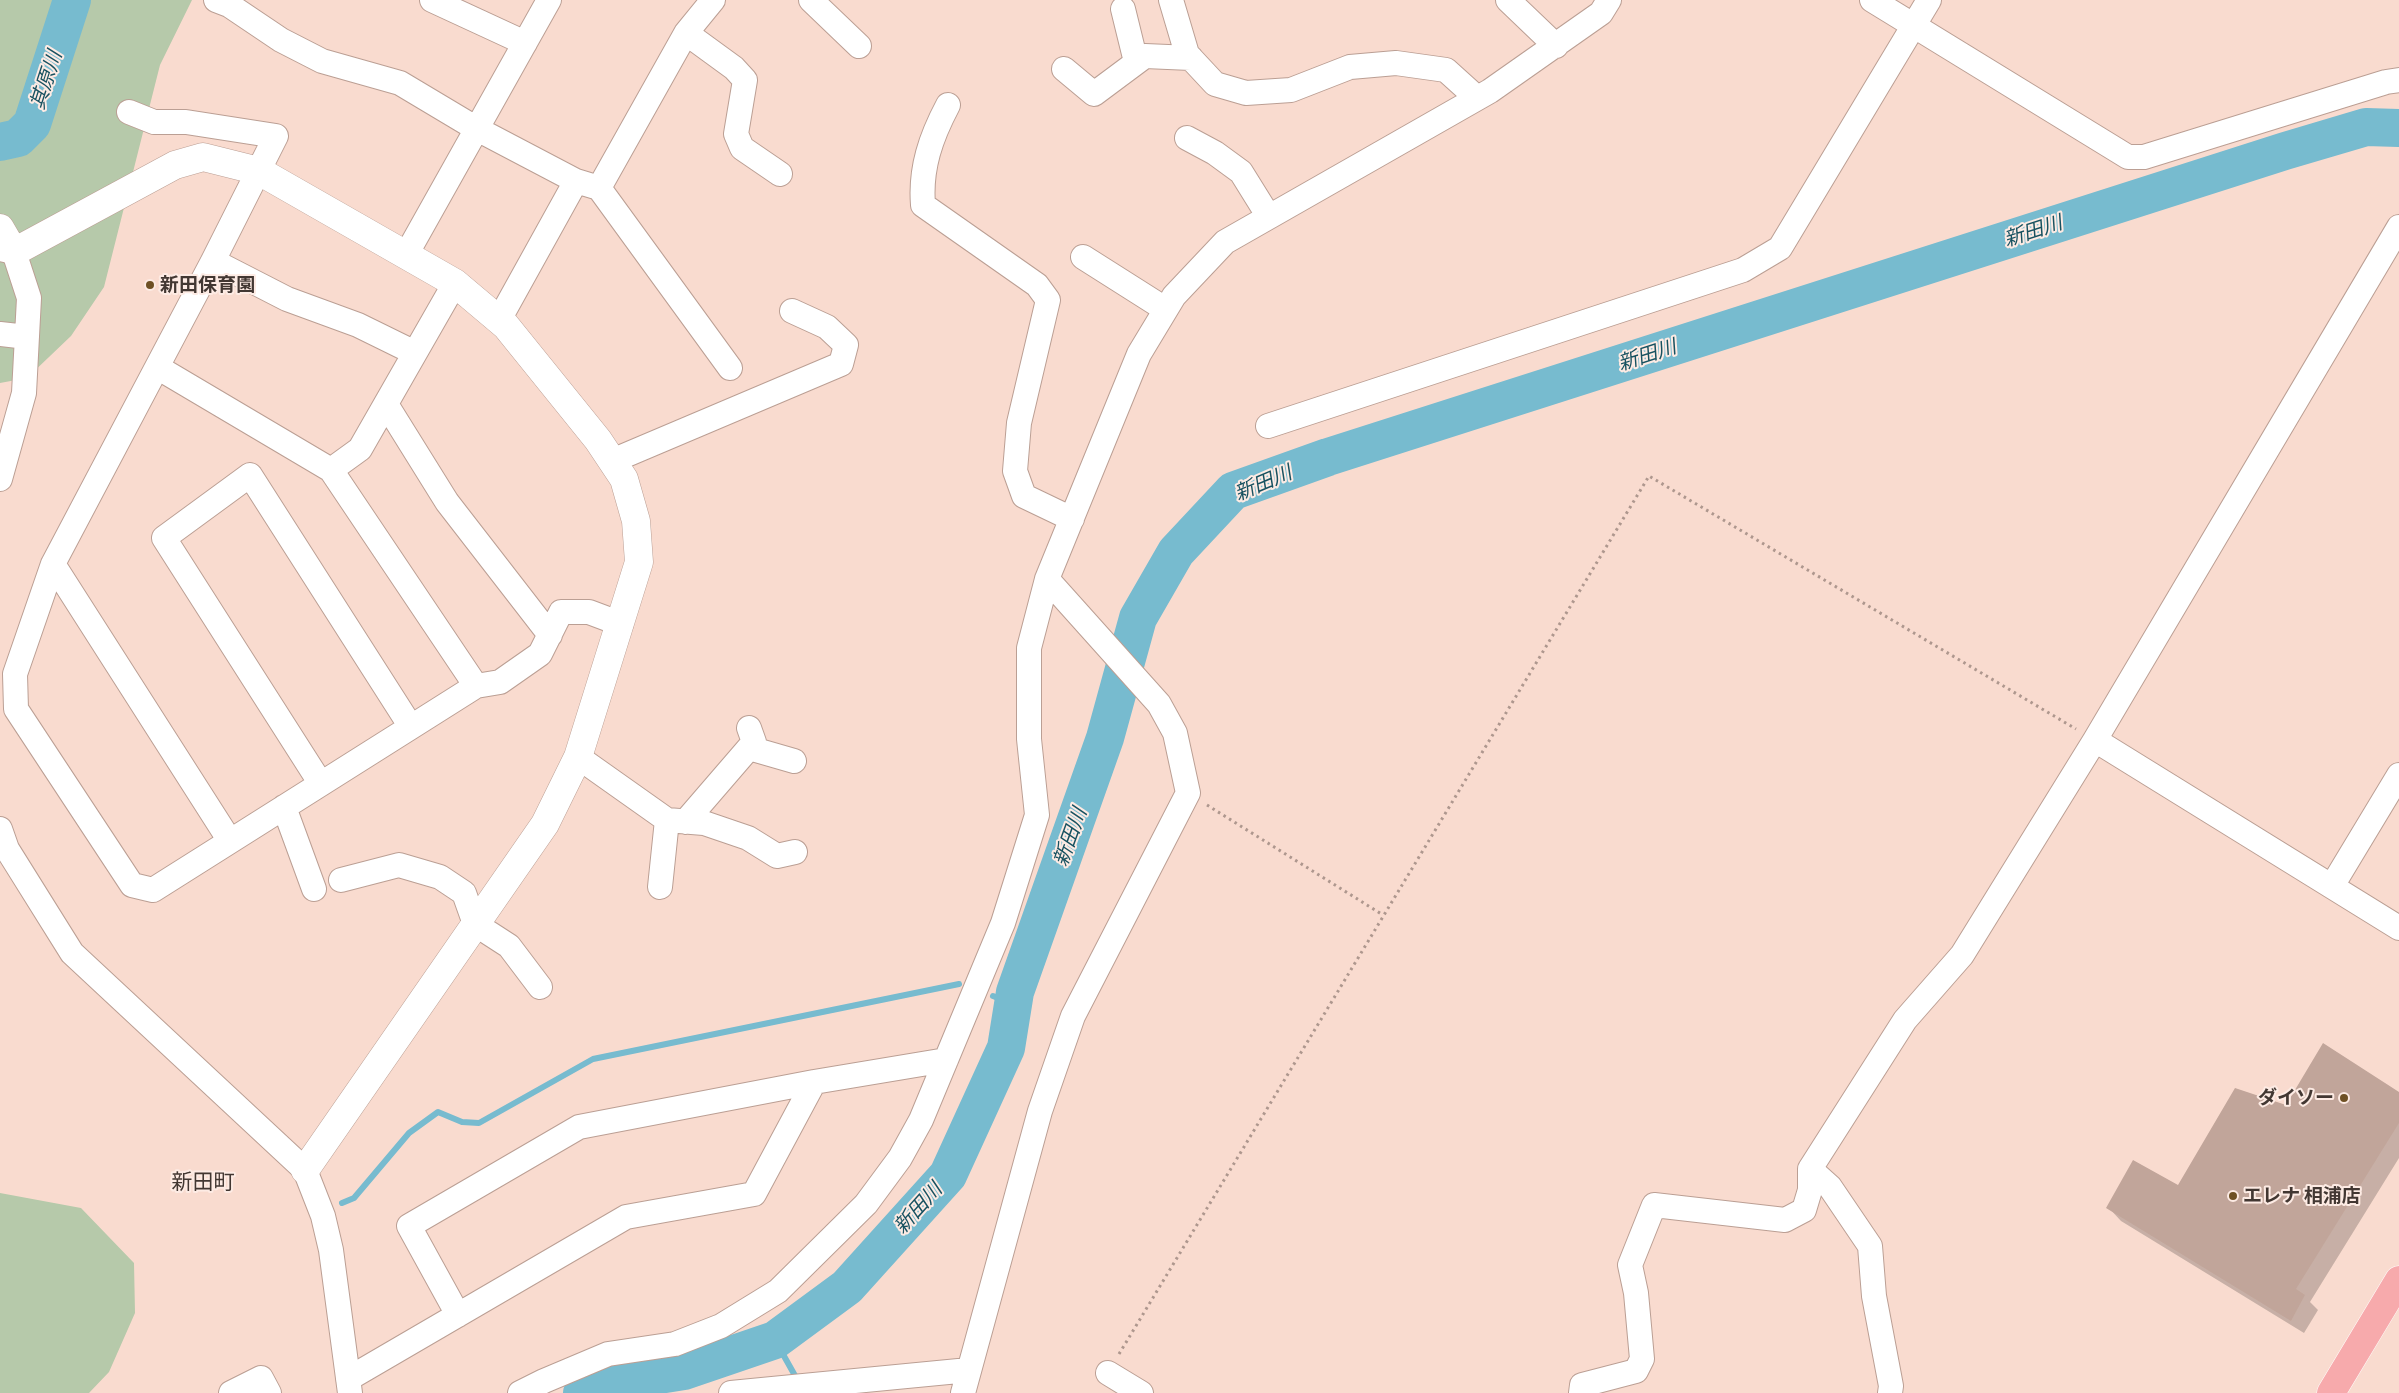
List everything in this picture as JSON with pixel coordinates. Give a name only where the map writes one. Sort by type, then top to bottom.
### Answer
[{"type":"main road","points":[[2331,1393],[2399,1280]]},
{"type":"street","points":[[216,0],[228,5],[281,40],[322,61],[400,83],[477,129],[576,181],[599,188],[730,368]]},
{"type":"street","points":[[432,0],[524,43]]},
{"type":"street","points":[[406,255],[549,0]]},
{"type":"street","points":[[599,188],[686,33],[713,0]]},
{"type":"street","points":[[811,0],[859,46]]},
{"type":"street","points":[[1171,0],[1187,54],[1215,84],[1246,93],[1291,90],[1350,67],[1396,63],[1446,70],[1477,98]]},
{"type":"street","points":[[1508,0],[1556,46]]},
{"type":"street","points":[[520,1393],[608,1354],[675,1344],[720,1326],[778,1291],[866,1204],[900,1158],[921,1120],[1003,923],[1037,815],[1029,739],[1029,648],[1047,579],[1139,354],[1174,296],[1224,242],[1477,98],[1556,46],[1601,12],[1609,0]]},
{"type":"street","points":[[1872,0],[2128,157],[2144,157],[2386,82],[2399,80]]},
{"type":"street","points":[[1268,426],[1743,270],[1780,248],[1929,0]]},
{"type":"street","points":[[1123,9],[1136,62]]},
{"type":"street","points":[[686,33],[734,68],[745,80],[736,134],[742,148],[780,174]]},
{"type":"street","points":[[1064,69],[1094,94],[1145,56],[1191,58]]},
{"type":"street","points":[[948,105],[933,134],[922,184],[923,205],[1037,284],[1048,300],[1019,423],[1015,471],[1024,496],[1072,519]]},
{"type":"street","points":[[129,112],[154,122],[186,122],[276,136],[213,261],[53,564],[14,674],[16,709],[132,885],[153,890],[476,686],[500,682],[540,654],[561,612],[589,612],[620,624]]},
{"type":"street","points":[[1187,138],[1216,153],[1240,172],[1269,217]]},
{"type":"street","points":[[7,251],[175,165],[202,157],[259,172],[455,284],[499,320],[512,333],[612,461],[624,478],[627,487],[636,521],[640,562],[578,756],[544,824],[305,1170]]},
{"type":"street","points":[[499,320],[576,181]]},
{"type":"street","points":[[1581,1393],[1582,1385],[1636,1371],[1642,1359],[1636,1293],[1630,1265],[1654,1205],[1785,1220],[1804,1210],[1810,1190],[1810,1169],[1905,1020],[1962,955],[2095,740],[2399,227]]},
{"type":"street","points":[[0,228],[7,251],[29,298],[24,393],[0,479]]},
{"type":"street","points":[[1083,257],[1165,309]]},
{"type":"street","points":[[213,261],[287,299],[358,324],[415,353]]},
{"type":"street","points":[[331,470],[360,449],[455,284]]},
{"type":"street","points":[[612,461],[841,364],[846,345],[827,327],[792,311]]},
{"type":"street","points":[[0,334],[27,337]]},
{"type":"street","points":[[156,367],[331,470],[476,686]]},
{"type":"street","points":[[386,404],[447,502],[550,635]]},
{"type":"street","points":[[321,784],[164,538],[250,475],[411,727]]},
{"type":"street","points":[[53,564],[230,841]]},
{"type":"street","points":[[963,1393],[1040,1111],[1073,1016],[1188,793],[1175,733],[1160,704],[1047,579]]},
{"type":"street","points":[[660,887],[676,821],[749,738],[794,761]]},
{"type":"street","points":[[2095,740],[2399,928]]},
{"type":"street","points":[[578,756],[676,821],[704,823],[748,838],[777,856],[790,860]]},
{"type":"street","points":[[2332,886],[2399,775]]},
{"type":"street","points":[[284,807],[314,889]]},
{"type":"street","points":[[0,829],[7,849],[72,953],[305,1170],[323,1216],[331,1250],[349,1386],[458,1315],[626,1217],[754,1194],[814,1082]]},
{"type":"street","points":[[341,880],[399,865],[440,877],[464,893],[475,924],[509,946],[540,986]]},
{"type":"street","points":[[458,1315],[409,1226],[579,1127],[814,1082],[946,1060]]},
{"type":"street","points":[[1810,1169],[1830,1187],[1870,1246],[1874,1296],[1891,1386],[1890,1393]]},
{"type":"street","points":[[731,1393],[969,1370]]},
{"type":"street","points":[[1108,1373],[1141,1393]]},
{"type":"street","points":[[231,1393],[261,1378],[269,1393]]},
{"type":"path","points":[[1108,1373],[1650,476],[2095,740]]},
{"type":"path","points":[[1188,793],[1383,915]]},
{"type":"green space","points":[[0,0],[192,0],[160,65],[104,287],[71,336],[27,378],[0,383]]},
{"type":"green space","points":[[0,1193],[81,1208],[134,1263],[135,1313],[109,1372],[89,1393],[0,1393]]},
{"type":"building","name":"エレナ 相浦店","points":[[2323,1043],[2399,1092],[2399,1123],[2296,1289],[2305,1295],[2291,1321],[2106,1208],[2133,1160],[2178,1185],[2235,1088],[2286,1105]]},
{"type":"waterway","name":"其原川","points":[[0,142],[18,138],[32,124],[72,0]]},
{"type":"waterway","name":"新田川","points":[[582,1393],[596,1385],[684,1371],[775,1340],[847,1287],[948,1175],[1006,1048],[1015,992],[1105,738],[1138,618],[1176,552],[1233,491],[1328,457],[2285,151],[2366,127],[2399,128]]},
{"type":"waterway","points":[[342,1203],[354,1198],[409,1133],[438,1112],[462,1122],[479,1123],[593,1059],[959,984]]},
{"type":"waterway","points":[[993,996],[1013,1004]]},
{"type":"waterway","points":[[775,1340],[798,1381]]},
{"type":"place","name":"新田保育園","points":[[150,285]]},
{"type":"place","name":"ダイソー","points":[[2344,1098]]},
{"type":"place","name":"エレナ 相浦店","points":[[2233,1196]]},
{"type":"district","name":"新田町","points":[[203,1182]]}]
